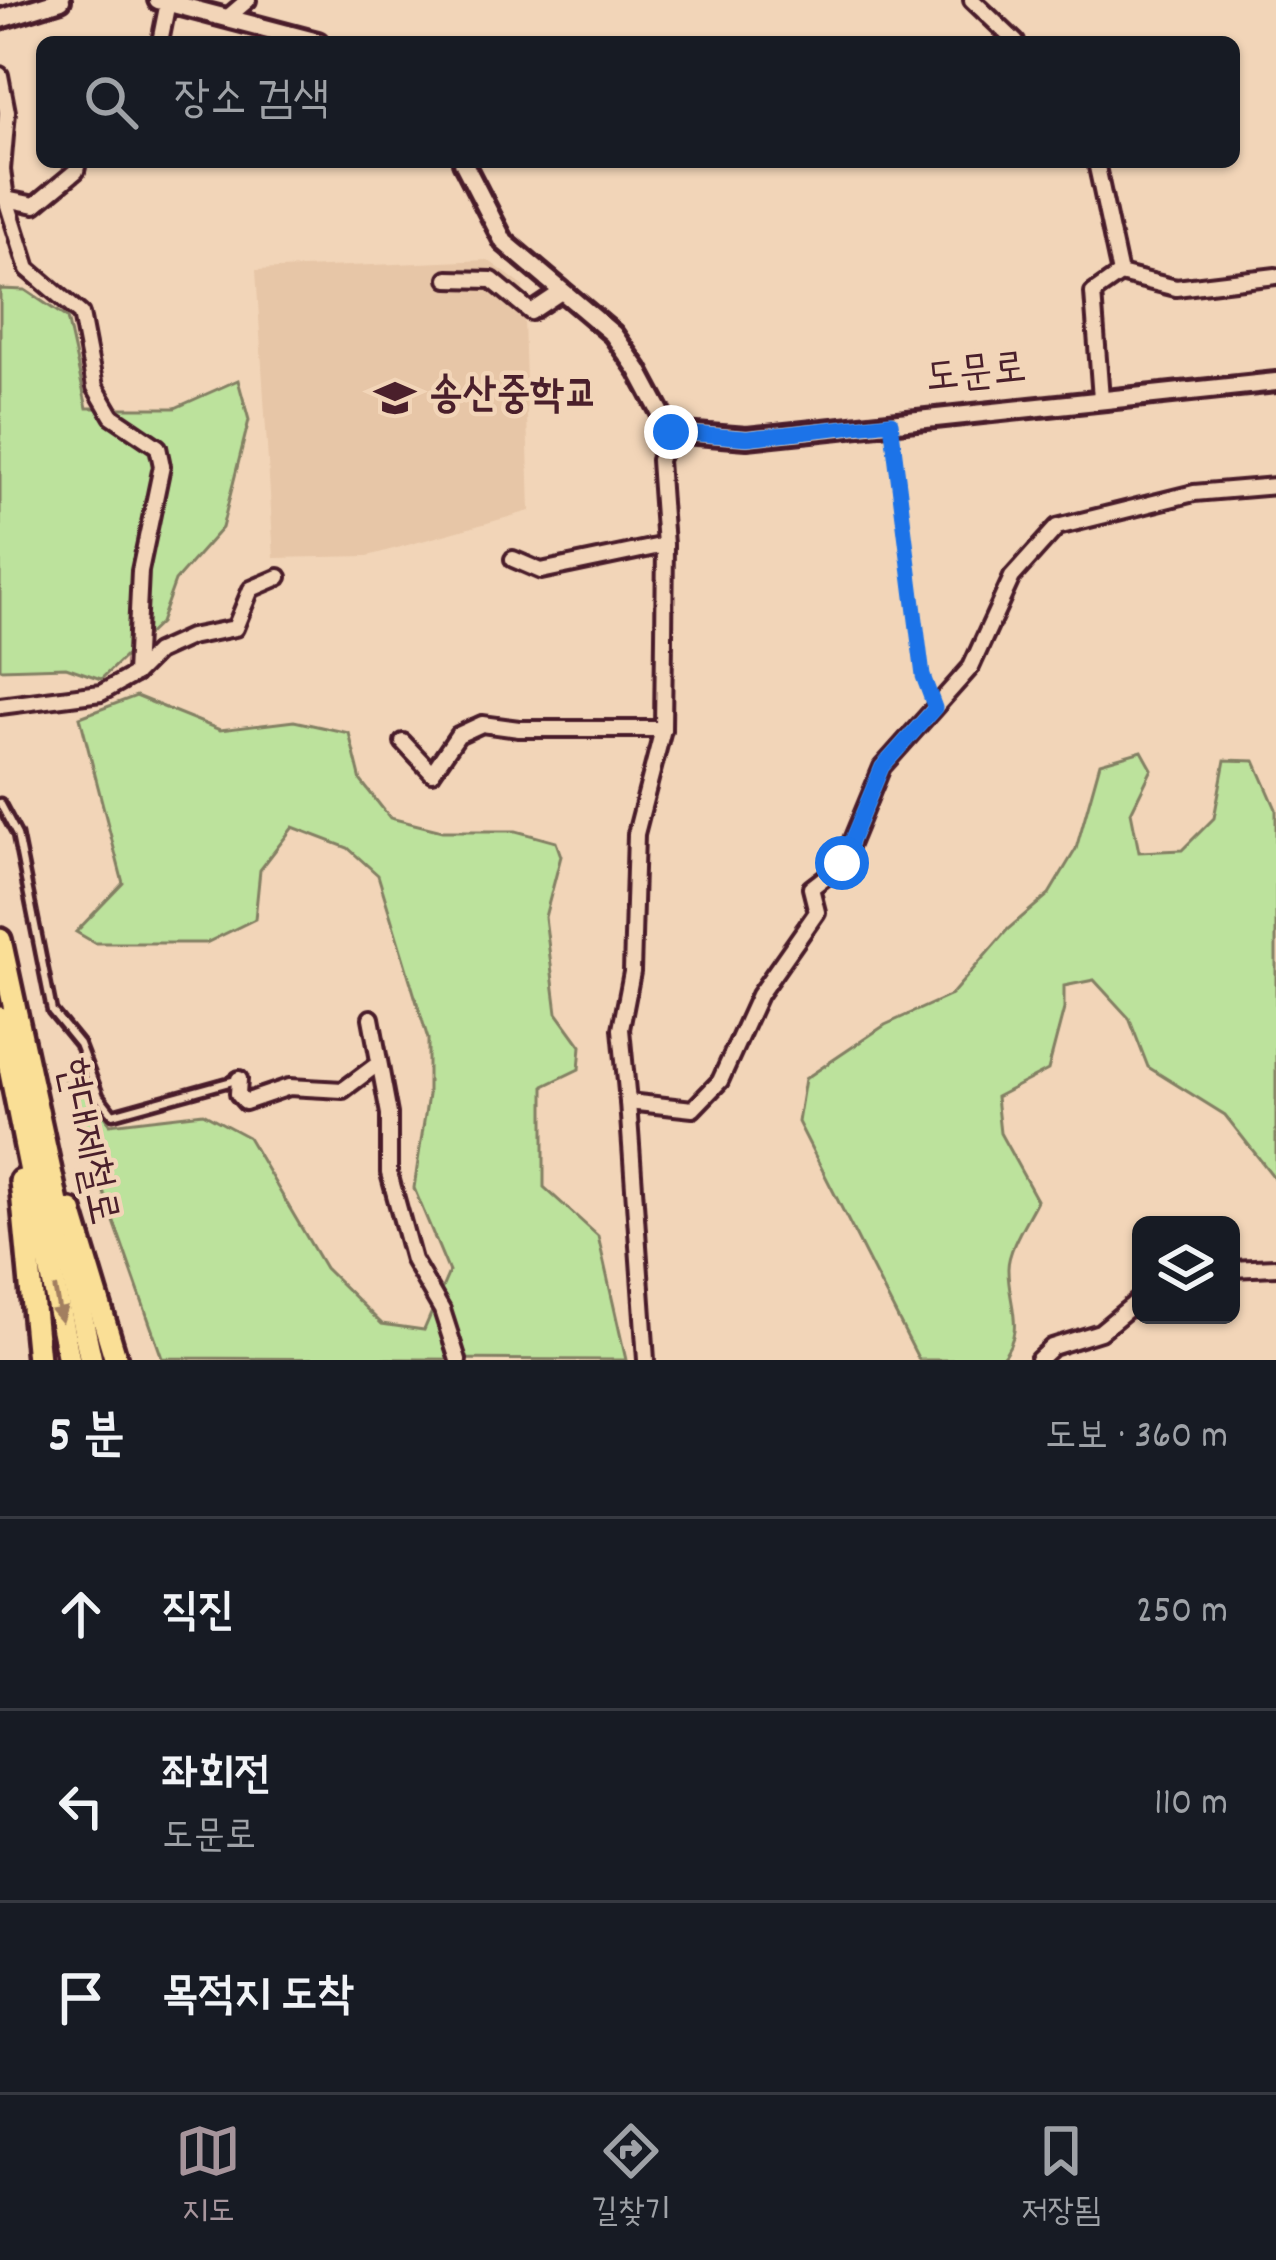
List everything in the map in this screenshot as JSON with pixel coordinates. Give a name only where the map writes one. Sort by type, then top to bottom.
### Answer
[{"type":"highway","name":"현대제철로","points":[[0,940],[69,1360]]},
{"type":"highway","name":"현대제철로","points":[[0,1018],[18,1064],[91,1360]]},
{"type":"highway","points":[[18,1064],[38,1360]]},
{"type":"highway","points":[[18,1064],[116,1360]]},
{"type":"street","points":[[0,19],[61,0]]},
{"type":"street","points":[[228,17],[248,0]]},
{"type":"street","points":[[972,0],[1010,36]]},
{"type":"street","points":[[160,36],[163,1],[296,36]]},
{"type":"street","points":[[0,74],[7,112],[2,170],[6,199],[28,269],[81,314],[95,387],[112,416],[158,447],[162,466],[140,571],[135,674]]},
{"type":"street","points":[[6,199],[35,205],[77,168]]},
{"type":"street","points":[[466,168],[504,242],[613,334],[671,432],[659,460],[665,545],[663,729],[636,834],[632,972],[621,1029],[646,1360]]},
{"type":"street","points":[[1097,168],[1120,274]]},
{"type":"street","points":[[1101,399],[1093,293],[1120,274],[1176,288],[1276,276]]},
{"type":"street","points":[[448,279],[492,280],[531,312],[561,292]]},
{"type":"street","name":"도문로","points":[[671,432],[747,438],[1101,399],[1275,388]]},
{"type":"street","points":[[628,1102],[693,1109],[720,1081],[759,995],[817,912],[811,887],[842,863],[882,767],[971,667],[1012,578],[1057,527],[1193,493],[1276,486]]},
{"type":"street","points":[[513,560],[542,572],[665,545]]},
{"type":"street","points":[[0,706],[101,692],[135,674],[157,652],[190,638],[235,628],[251,590],[279,577]]},
{"type":"street","points":[[403,742],[431,773],[458,734],[482,724],[519,729],[663,729]]},
{"type":"street","points":[[370,1018],[389,1114],[389,1173],[413,1260],[442,1310],[458,1360]]},
{"type":"street","points":[[239,1079],[238,1094],[245,1102],[289,1087],[343,1090],[380,1063]]},
{"type":"street","points":[[1240,1269],[1276,1267]]},
{"type":"street","points":[[1038,1360],[1052,1347],[1100,1332],[1132,1305]]},
{"type":"lane","points":[[0,803],[16,835],[52,1011],[79,1044],[99,1096],[113,1114],[239,1079]]},
{"type":"path","points":[[891,422],[923,676],[935,708]]},
{"type":"shaded area","name":"송산중학교","points":[[488,260],[523,286],[530,511],[368,556],[274,558],[256,270]]},
{"type":"green space","points":[[0,289],[25,290],[67,318],[87,408],[175,408],[238,380],[249,420],[222,528],[175,581],[160,623],[101,679],[66,667],[0,669]]},
{"type":"green space","points":[[136,696],[220,730],[294,721],[349,733],[361,781],[390,818],[442,831],[516,831],[556,842],[561,856],[545,917],[557,1013],[581,1046],[579,1069],[544,1086],[544,1187],[598,1236],[626,1360],[162,1358],[65,1082],[86,1086],[110,1124],[203,1113],[248,1137],[325,1268],[382,1324],[424,1330],[449,1272],[414,1188],[428,1095],[428,1039],[378,875],[348,848],[293,827],[260,870],[255,919],[206,943],[95,943],[76,932],[123,883],[80,717]]},
{"type":"green space","points":[[1142,751],[1152,769],[1131,812],[1139,852],[1182,850],[1214,818],[1225,760],[1255,761],[1276,809],[1276,1180],[1225,1115],[1148,1067],[1129,1018],[1094,980],[1064,986],[1064,1009],[1048,1070],[996,1097],[1000,1133],[1037,1200],[1009,1262],[1013,1338],[1000,1360],[919,1360],[798,1122],[805,1079],[885,1025],[951,995],[1008,929],[1049,894],[1076,849],[1100,763]]},
{"type":"place","name":"송산중학교","points":[[395,398]]},
{"type":"route","points":[[671,432],[747,438],[891,422],[923,676],[935,708],[882,767],[842,863]]}]
